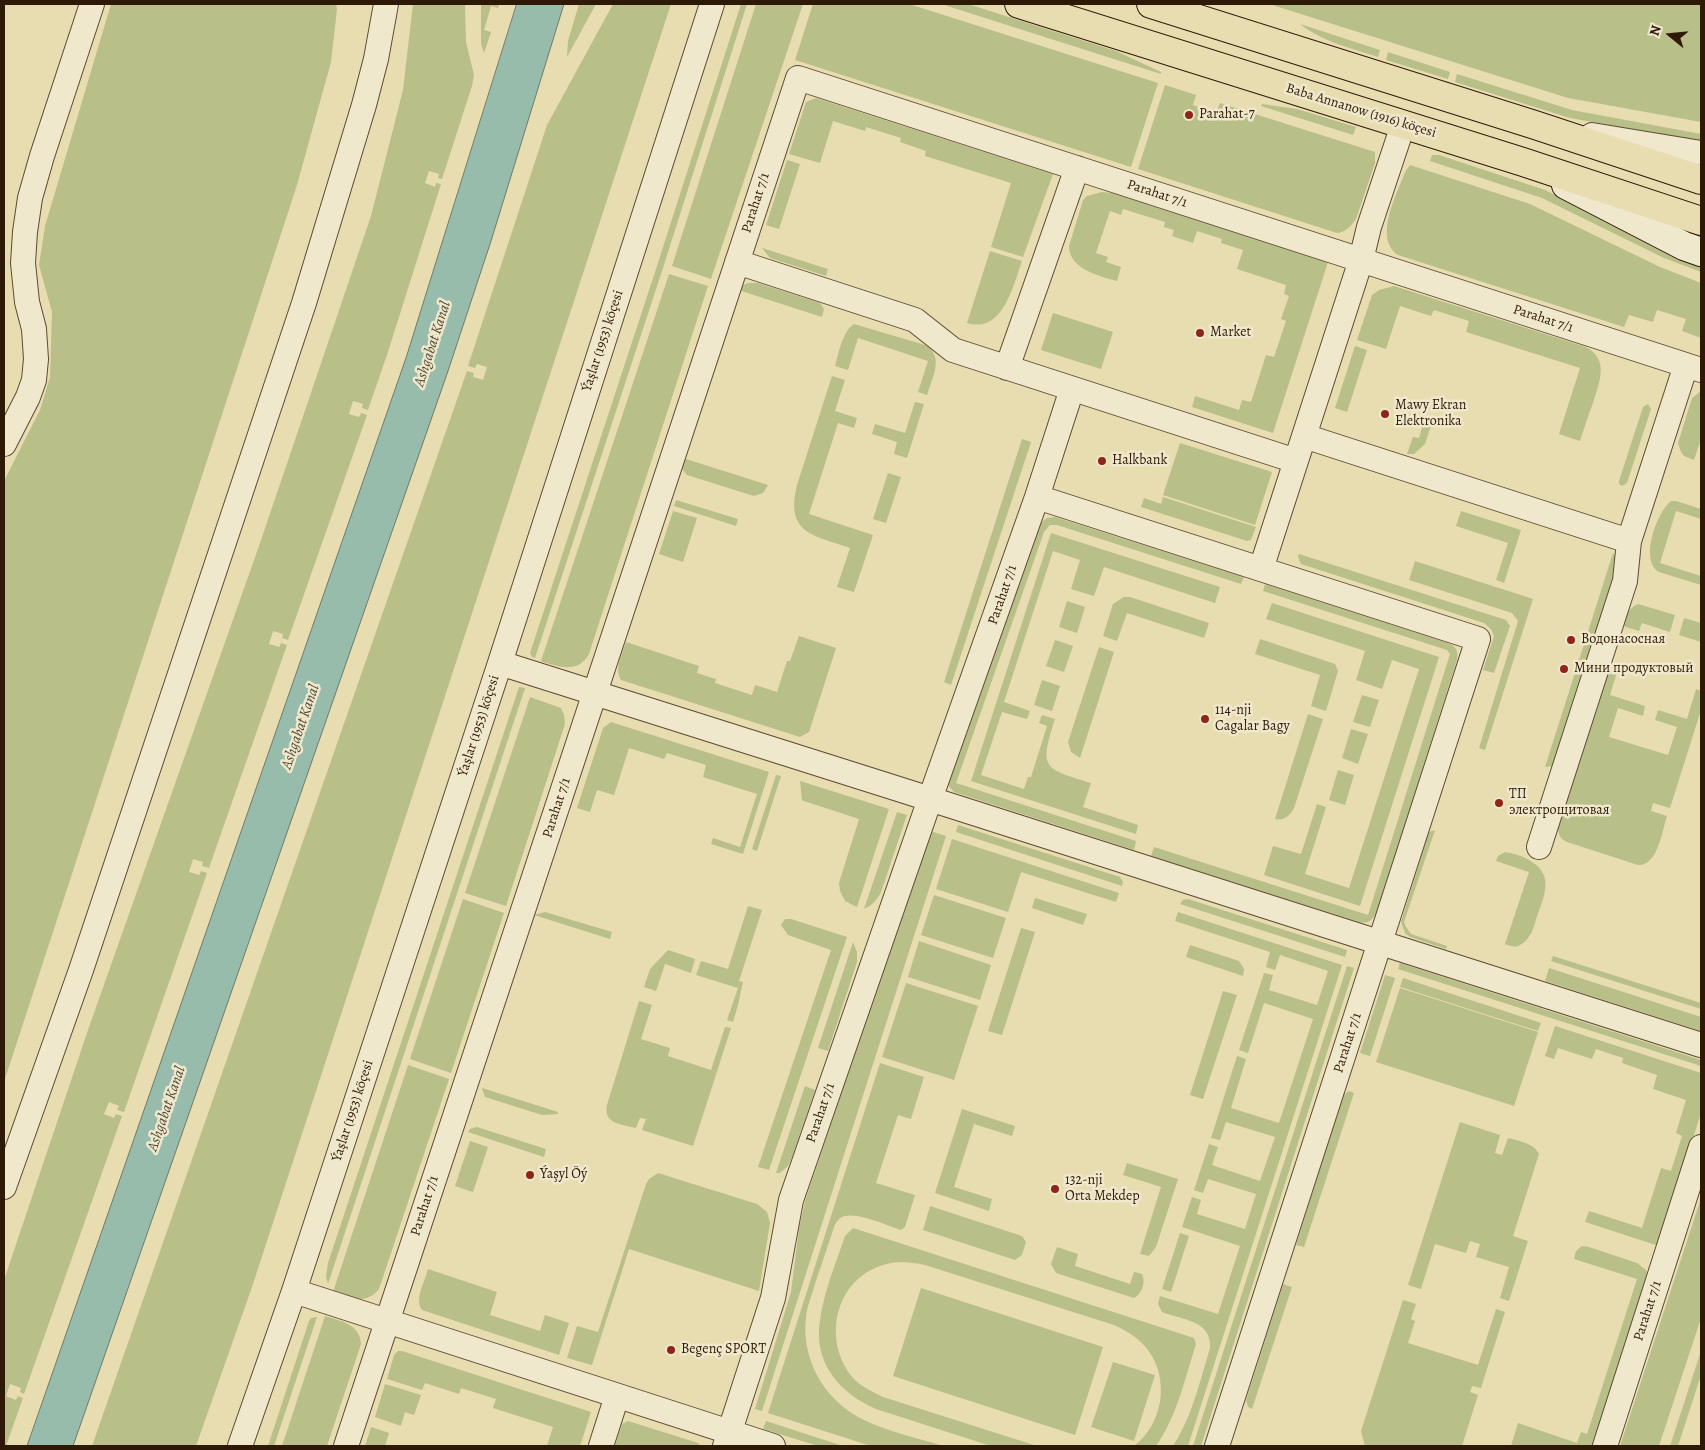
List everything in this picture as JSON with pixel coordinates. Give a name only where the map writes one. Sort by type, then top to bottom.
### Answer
[{"type":"main road","name":"Baba Annanow (1916) köçesi","points":[[1019,4],[1523,162],[1701,221]]},
{"type":"main road","points":[[1151,4],[1535,125],[1701,180]]},
{"type":"street","points":[[4,444],[28,397],[34,380],[36,359],[34,328],[27,302],[23,264],[30,198],[92,4]]},
{"type":"street","points":[[4,1187],[81,970],[304,303],[364,105],[376,59],[386,4]]},
{"type":"street","name":"Ýaşlar (1953) köçesi","points":[[240,1446],[294,1291],[500,662],[712,4]]},
{"type":"street","name":"Parahat 7/1","points":[[346,1446],[798,78],[1694,368]]},
{"type":"street","points":[[1037,497],[1261,569],[1403,125]]},
{"type":"street","points":[[1535,125],[1701,153]]},
{"type":"street","points":[[1523,162],[1684,246],[1701,252]]},
{"type":"street","points":[[1007,368],[1077,168]]},
{"type":"street","points":[[737,262],[915,320],[953,350],[1296,461]]},
{"type":"street","points":[[1539,847],[1625,580],[1629,541],[1694,368]]},
{"type":"street","name":"Parahat 7/1","points":[[728,1439],[773,1298],[791,1200],[1037,497],[1072,389]]},
{"type":"street","points":[[1304,436],[1629,541]]},
{"type":"street","name":"Parahat 7/1","points":[[1217,1446],[1478,639],[1261,569]]},
{"type":"street","points":[[500,662],[1701,1045]]},
{"type":"street","name":"Parahat 7/1","points":[[1605,1446],[1701,1147]]},
{"type":"street","points":[[294,1291],[617,1396],[728,1439],[773,1446]]},
{"type":"street","points":[[600,1446],[617,1396]]},
{"type":"green space","points":[[111,4],[336,4],[337,9],[331,62],[297,185],[4,1082],[4,481],[40,410],[50,377],[52,312],[39,265],[45,226]]},
{"type":"green space","points":[[413,4],[465,4],[466,42],[474,75],[472,86],[442,179],[438,178],[439,174],[429,171],[425,183],[435,187],[436,183],[441,184],[368,410],[362,408],[363,404],[353,401],[349,414],[359,417],[361,413],[367,415],[288,640],[282,638],[283,634],[273,631],[269,644],[279,647],[281,643],[287,645],[209,868],[202,866],[203,862],[193,859],[189,872],[199,875],[201,871],[207,873],[124,1112],[117,1110],[119,1106],[109,1102],[104,1114],[114,1118],[116,1114],[122,1116],[24,1394],[20,1392],[21,1388],[10,1384],[6,1396],[16,1400],[18,1396],[23,1398],[6,1446],[4,1446],[4,1280],[88,1030],[259,546],[371,216],[403,90]]},
{"type":"green space","points":[[481,4],[499,4],[498,8],[491,6],[484,30],[491,32],[484,53],[481,44]]},
{"type":"green space","points":[[579,4],[596,4],[567,57],[568,41]]},
{"type":"green space","points":[[613,4],[671,4],[252,1287],[196,1446],[92,1446],[467,371],[474,373],[473,377],[483,380],[487,367],[477,364],[475,368],[468,366],[547,125]]},
{"type":"green space","points":[[741,4],[747,4],[535,658],[530,653]]},
{"type":"green space","points":[[756,4],[803,4],[711,279],[672,266]]},
{"type":"green space","points":[[813,4],[909,4],[1158,83],[1131,167],[795,60]]},
{"type":"green space","points":[[941,4],[968,4],[1116,51],[1161,72],[1161,74]]},
{"type":"green space","points":[[1269,4],[1701,4],[1701,122],[1568,98]]},
{"type":"green space","points":[[1300,24],[1380,50],[1378,57],[1328,40]]},
{"type":"green space","points":[[1388,52],[1450,72],[1448,79],[1386,60]]},
{"type":"green space","points":[[1457,74],[1572,110],[1701,134],[1701,141],[1570,118],[1455,82]]},
{"type":"green space","points":[[1165,85],[1196,95],[1193,105],[1216,113],[1220,103],[1375,152],[1375,163],[1356,219],[1348,228],[1337,233],[1138,169]]},
{"type":"green space","points":[[816,98],[1053,174],[1023,257],[991,247],[1011,183],[925,156],[926,151],[900,142],[901,138],[866,127],[865,131],[833,121],[820,163],[789,154],[806,102]]},
{"type":"green space","points":[[1262,104],[1297,109],[1356,127],[1353,135],[1261,106]]},
{"type":"green space","points":[[1432,155],[1439,155],[1545,190],[1667,251],[1701,264],[1701,272],[1664,258],[1542,198],[1430,161]]},
{"type":"green space","points":[[787,160],[800,164],[779,229],[766,225]]},
{"type":"green space","points":[[1410,165],[1530,204],[1660,267],[1701,283],[1701,338],[1682,331],[1686,319],[1657,310],[1653,322],[1629,315],[1624,327],[1398,255],[1391,247],[1387,238],[1387,227],[1393,203],[1405,172]]},
{"type":"green space","points":[[1102,192],[1113,193],[1328,262],[1273,433],[1192,407],[1195,396],[1239,410],[1242,400],[1251,402],[1266,355],[1274,357],[1286,321],[1281,319],[1289,296],[1284,294],[1286,285],[1237,269],[1243,250],[1221,243],[1222,239],[1197,231],[1193,243],[1172,236],[1174,230],[1164,227],[1165,222],[1123,209],[1121,215],[1110,211],[1096,253],[1108,257],[1106,262],[1121,267],[1117,281],[1086,270],[1074,260],[1070,254],[1069,246],[1083,200],[1087,196]]},
{"type":"green space","points":[[762,248],[828,269],[826,276],[770,258]]},
{"type":"green space","points":[[990,251],[1022,261],[1010,295],[998,315],[990,321],[979,325],[967,323]]},
{"type":"green space","points":[[669,274],[708,286],[589,654],[584,660],[573,667],[561,667],[547,663],[541,661]]},
{"type":"green space","points":[[748,283],[758,283],[820,303],[824,309],[822,317],[738,290],[741,286]]},
{"type":"green space","points":[[1394,286],[1586,347],[1593,352],[1598,358],[1600,365],[1600,380],[1580,441],[1559,434],[1580,368],[1466,332],[1469,321],[1434,310],[1431,316],[1400,306],[1386,349],[1357,340],[1372,295],[1379,290]]},
{"type":"green space","points":[[1053,313],[1113,332],[1101,369],[1041,350]]},
{"type":"green space","points":[[854,324],[925,345],[931,350],[936,361],[934,375],[927,395],[918,392],[928,361],[858,338],[848,370],[835,366],[844,337]]},
{"type":"green space","points":[[1355,346],[1367,350],[1347,412],[1335,408]]},
{"type":"green space","points":[[832,376],[845,380],[835,411],[857,418],[854,428],[838,423],[809,514],[873,535],[854,592],[837,587],[850,548],[824,540],[805,530],[795,514],[794,501],[797,485]]},
{"type":"green space","points":[[1701,391],[1701,439],[1694,460],[1684,456],[1678,443],[1692,398]]},
{"type":"green space","points":[[915,402],[924,404],[907,458],[894,454],[897,442],[872,434],[875,424],[905,433]]},
{"type":"green space","points":[[1648,404],[1651,409],[1627,483],[1622,486],[1619,484],[1619,481],[1643,407]]},
{"type":"green space","points":[[1425,417],[1433,419],[1425,444],[1414,454],[1407,454],[1413,437],[1419,438]]},
{"type":"green space","points":[[1022,439],[1031,442],[951,685],[944,682]]},
{"type":"green space","points":[[1180,443],[1272,472],[1255,525],[1163,495]]},
{"type":"green space","points":[[683,458],[768,485],[763,493],[754,496],[687,475],[682,469]]},
{"type":"green space","points":[[888,473],[901,477],[886,523],[873,519]]},
{"type":"green space","points":[[1163,497],[1256,527],[1251,540],[1247,541],[1141,507],[1144,498],[1161,504]]},
{"type":"green space","points":[[676,500],[738,519],[736,526],[674,506]]},
{"type":"green space","points":[[1671,501],[1701,509],[1701,519],[1676,511],[1660,563],[1701,576],[1701,585],[1659,572],[1653,566],[1650,557],[1652,536],[1660,515]]},
{"type":"green space","points":[[673,511],[697,518],[683,562],[659,554]]},
{"type":"green space","points":[[1461,511],[1521,530],[1504,583],[1496,580],[1508,543],[1456,526]]},
{"type":"green space","points":[[1055,517],[1244,577],[1241,584],[1057,525],[1050,525],[1044,532],[956,783],[1136,841],[1134,850],[954,792],[948,785],[1039,524],[1047,518]]},
{"type":"green space","points":[[1051,533],[1220,587],[1215,603],[1104,567],[1094,596],[1071,589],[1080,560],[1053,551],[1004,702],[1030,711],[1027,719],[1002,712],[981,775],[1024,789],[1028,777],[1031,777],[1047,726],[1039,723],[1042,715],[1055,719],[1047,748],[1049,764],[1063,774],[1091,783],[1083,807],[1138,825],[1136,834],[971,781]]},
{"type":"green space","points":[[1613,553],[1619,562],[1554,766],[1545,767]]},
{"type":"green space","points":[[1299,554],[1506,620],[1510,626],[1494,673],[1483,670],[1494,636],[1491,629],[1484,623],[1301,564],[1298,557]]},
{"type":"green space","points":[[1415,561],[1533,599],[1485,750],[1479,748],[1518,621],[1512,613],[1409,580]]},
{"type":"green space","points":[[1265,584],[1445,642],[1456,650],[1457,660],[1377,912],[1368,922],[1359,922],[1151,856],[1154,847],[1368,915],[1450,654],[1447,650],[1263,591]]},
{"type":"green space","points":[[1124,597],[1130,597],[1209,623],[1204,638],[1127,613],[1117,641],[1103,636],[1113,604]]},
{"type":"green space","points":[[1067,601],[1085,607],[1077,633],[1059,627]]},
{"type":"green space","points":[[1272,603],[1439,657],[1360,906],[1264,875],[1273,846],[1301,854],[1317,804],[1326,807],[1305,874],[1349,888],[1419,669],[1392,660],[1382,689],[1356,680],[1365,651],[1266,619]]},
{"type":"green space","points":[[1638,604],[1675,615],[1670,632],[1642,623],[1639,631],[1623,626],[1630,610]]},
{"type":"green space","points":[[1684,618],[1701,623],[1701,642],[1679,635]]},
{"type":"green space","points":[[799,636],[836,648],[809,732],[800,737],[621,680],[619,676],[619,661],[626,642],[699,666],[697,673],[716,679],[715,683],[752,695],[755,685],[777,692],[787,661],[790,661]]},
{"type":"green space","points":[[1260,639],[1335,664],[1338,671],[1326,711],[1311,706],[1320,675],[1255,654]]},
{"type":"green space","points":[[1055,640],[1073,646],[1064,672],[1046,666]]},
{"type":"green space","points":[[1099,647],[1114,652],[1080,758],[1071,752],[1068,742]]},
{"type":"green space","points":[[1609,669],[1617,672],[1610,695],[1645,706],[1643,716],[1618,708],[1609,737],[1668,755],[1677,727],[1655,720],[1658,710],[1687,719],[1696,689],[1701,691],[1701,710],[1670,808],[1653,803],[1651,811],[1667,816],[1655,854],[1645,864],[1638,865],[1567,842],[1561,838],[1558,832]]},
{"type":"green space","points":[[1042,680],[1060,686],[1052,711],[1034,705]]},
{"type":"green space","points":[[519,687],[525,688],[328,1284],[326,1277],[328,1263]]},
{"type":"green space","points":[[1362,695],[1379,700],[1370,727],[1353,722]]},
{"type":"green space","points":[[530,697],[561,708],[565,724],[506,906],[465,893]]},
{"type":"green space","points":[[1308,714],[1323,719],[1294,808],[1286,817],[1275,819]]},
{"type":"green space","points":[[611,722],[769,772],[743,854],[711,844],[713,838],[740,847],[757,794],[703,777],[706,765],[667,753],[664,759],[629,748],[614,795],[597,790],[590,812],[577,808],[603,728]]},
{"type":"green space","points":[[1351,729],[1368,734],[1358,764],[1342,758]]},
{"type":"green space","points":[[1338,770],[1354,775],[1345,805],[1329,800]]},
{"type":"green space","points":[[776,775],[781,776],[757,851],[752,849]]},
{"type":"green space","points":[[800,781],[889,809],[857,907],[845,901],[840,891],[839,883],[859,819],[802,800]]},
{"type":"green space","points":[[897,812],[907,815],[882,889],[875,901],[864,909]]},
{"type":"green space","points":[[958,825],[1120,877],[1123,882],[1122,886],[956,832]]},
{"type":"green space","points":[[1435,830],[1404,922],[1411,934],[1447,946],[1446,949],[1410,937],[1405,933],[1401,922],[1429,832]]},
{"type":"green space","points":[[930,831],[946,836],[762,1411],[755,1409],[791,1292],[799,1229],[805,1201]]},
{"type":"green space","points":[[952,839],[1119,893],[1116,902],[1021,872],[1008,912],[936,889]]},
{"type":"green space","points":[[1505,852],[1520,856],[1534,863],[1544,874],[1545,882],[1544,897],[1532,932],[1524,942],[1516,946],[1505,944],[1529,872],[1496,861],[1498,856]]},
{"type":"green space","points":[[934,895],[1006,918],[993,958],[921,935]]},
{"type":"green space","points":[[1035,898],[1087,914],[1083,925],[1032,908]]},
{"type":"green space","points":[[463,899],[504,913],[451,1073],[410,1059]]},
{"type":"green space","points":[[1188,899],[1347,950],[1345,957],[1180,904],[1183,900]]},
{"type":"green space","points":[[748,906],[762,910],[739,981],[743,982],[733,1022],[727,1020],[738,988],[696,975],[701,961],[728,969]]},
{"type":"green space","points":[[545,912],[612,932],[610,939],[534,915]]},
{"type":"green space","points":[[1178,912],[1342,965],[1188,1446],[1173,1446],[1180,1435],[1195,1398],[1210,1348],[1209,1339],[1201,1326],[1162,1312],[1158,1304],[1160,1296],[1218,1314],[1240,1246],[1182,1227],[1192,1197],[1201,1200],[1197,1214],[1245,1229],[1256,1194],[1208,1179],[1203,1193],[1194,1190],[1209,1144],[1218,1147],[1212,1165],[1260,1181],[1275,1137],[1226,1122],[1220,1140],[1211,1138],[1237,1056],[1246,1059],[1231,1108],[1279,1123],[1313,1019],[1264,1003],[1248,1053],[1239,1050],[1264,973],[1273,975],[1269,990],[1317,1005],[1328,971],[1280,955],[1275,970],[1266,967],[1270,952],[1175,921]]},
{"type":"green space","points":[[785,919],[791,919],[847,937],[769,1170],[758,1167],[831,950],[788,935],[781,925]]},
{"type":"green space","points":[[1021,928],[1035,932],[1002,1035],[988,1031]]},
{"type":"green space","points":[[919,941],[991,965],[980,1000],[908,977]]},
{"type":"green space","points":[[853,942],[857,952],[857,962],[828,1051],[818,1048]]},
{"type":"green space","points":[[1190,945],[1239,961],[1244,969],[1243,976],[1186,957]]},
{"type":"green space","points":[[668,950],[695,959],[691,973],[665,964],[656,991],[644,987],[650,969]]},
{"type":"green space","points":[[1553,956],[1701,1003],[1701,1009],[1551,961]]},
{"type":"green space","points":[[1400,963],[1701,1060],[1701,1066],[1398,969]]},
{"type":"green space","points":[[1347,966],[1354,968],[1201,1446],[1193,1446]]},
{"type":"green space","points":[[1549,968],[1701,1017],[1701,1031],[1545,981]]},
{"type":"green space","points":[[1385,975],[1395,978],[1370,1056],[1360,1053]]},
{"type":"green space","points":[[1403,978],[1541,1023],[1538,1031],[1400,987]]},
{"type":"green space","points":[[906,983],[978,1006],[954,1080],[882,1057]]},
{"type":"green space","points":[[1400,988],[1538,1032],[1514,1106],[1376,1062]]},
{"type":"green space","points":[[1223,991],[1237,995],[1203,1099],[1190,1095]]},
{"type":"green space","points":[[639,1001],[652,1005],[641,1039],[670,1048],[668,1056],[711,1070],[725,1027],[731,1028],[693,1146],[642,1130],[646,1119],[640,1118],[636,1128],[610,1120],[606,1111]]},
{"type":"green space","points":[[1555,1026],[1701,1073],[1701,1113],[1659,1246],[1585,1222],[1589,1211],[1642,1228],[1661,1168],[1671,1171],[1682,1136],[1676,1133],[1686,1100],[1653,1089],[1657,1075],[1622,1063],[1623,1058],[1596,1049],[1592,1059],[1558,1048],[1554,1059],[1545,1056]]},
{"type":"green space","points":[[880,1063],[924,1077],[911,1119],[898,1115],[876,1183],[915,1195],[905,1227],[901,1230],[860,1217],[845,1216],[837,1221],[807,1309],[805,1333],[807,1349],[818,1378],[827,1391],[850,1412],[883,1428],[944,1446],[871,1446],[768,1413]]},
{"type":"green space","points":[[408,1065],[449,1079],[379,1289],[374,1294],[363,1299],[352,1298],[333,1292]]},
{"type":"green space","points":[[805,1086],[815,1090],[788,1166],[780,1173],[776,1173]]},
{"type":"green space","points":[[482,1088],[558,1112],[558,1114],[542,1115],[485,1097]]},
{"type":"green space","points":[[1349,1091],[1354,1093],[1304,1247],[1296,1245],[1343,1095]]},
{"type":"green space","points":[[962,1109],[1015,1126],[1012,1136],[974,1124],[954,1187],[992,1199],[989,1211],[935,1193]]},
{"type":"green space","points":[[1460,1122],[1500,1135],[1495,1153],[1502,1155],[1508,1138],[1534,1147],[1539,1154],[1513,1236],[1528,1241],[1509,1301],[1500,1298],[1509,1267],[1476,1257],[1480,1244],[1470,1241],[1466,1253],[1435,1244],[1421,1289],[1408,1285]]},
{"type":"green space","points":[[477,1127],[546,1149],[544,1157],[468,1132],[470,1129]]},
{"type":"green space","points":[[470,1141],[488,1147],[473,1192],[455,1186]]},
{"type":"green space","points":[[1127,1163],[1178,1179],[1156,1247],[1149,1256],[1140,1254],[1161,1187],[1123,1175]]},
{"type":"green space","points":[[658,1173],[757,1204],[767,1212],[770,1223],[759,1291],[629,1249],[592,1365],[567,1358],[577,1326],[598,1332],[646,1184],[649,1179]]},
{"type":"green space","points":[[1701,1198],[1701,1318],[1659,1446],[1620,1446]]},
{"type":"green space","points":[[930,1206],[1022,1236],[1026,1242],[1022,1255],[1015,1260],[923,1230]]},
{"type":"green space","points":[[853,1228],[1194,1338],[1196,1344],[1180,1396],[1170,1422],[1156,1446],[1134,1446],[1152,1426],[1157,1414],[1161,1388],[1155,1362],[1148,1350],[1137,1338],[1114,1325],[914,1263],[888,1263],[866,1273],[853,1284],[843,1299],[838,1315],[836,1332],[838,1350],[845,1366],[856,1381],[883,1397],[1037,1446],[991,1446],[876,1409],[851,1394],[840,1385],[825,1362],[819,1335],[824,1298],[845,1236]]},
{"type":"green space","points":[[1180,1233],[1189,1236],[1171,1292],[1162,1289]]},
{"type":"green space","points":[[1582,1246],[1637,1263],[1646,1270],[1648,1276],[1594,1446],[1511,1446],[1518,1423],[1577,1443],[1581,1432],[1587,1434],[1637,1279],[1574,1259],[1576,1251]]},
{"type":"green space","points":[[1057,1247],[1078,1254],[1075,1266],[1130,1284],[1134,1272],[1142,1274],[1144,1281],[1141,1291],[1134,1298],[1056,1273],[1051,1264]]},
{"type":"green space","points":[[428,1269],[497,1292],[490,1315],[540,1331],[545,1315],[569,1323],[559,1355],[422,1310],[419,1301]]},
{"type":"green space","points":[[1283,1284],[1292,1287],[1252,1409],[1248,1407],[1246,1400]]},
{"type":"green space","points":[[921,1288],[1103,1347],[1075,1435],[893,1376]]},
{"type":"green space","points":[[1403,1300],[1416,1304],[1411,1319],[1415,1321],[1408,1343],[1478,1365],[1496,1309],[1505,1312],[1481,1388],[1472,1386],[1470,1392],[1478,1395],[1462,1446],[1365,1446],[1361,1431]]},
{"type":"green space","points":[[325,1316],[349,1324],[360,1337],[361,1344],[327,1446],[282,1446]]},
{"type":"green space","points":[[317,1317],[274,1446],[268,1446],[309,1321],[311,1318]]},
{"type":"green space","points":[[398,1351],[591,1412],[580,1446],[547,1446],[553,1427],[493,1408],[496,1399],[461,1388],[459,1394],[425,1383],[422,1390],[387,1379],[394,1355]]},
{"type":"green space","points":[[1701,1351],[1701,1375],[1678,1446],[1670,1446]]},
{"type":"green space","points":[[1113,1362],[1155,1375],[1134,1441],[1091,1427]]},
{"type":"green space","points":[[385,1384],[421,1395],[414,1415],[405,1412],[401,1426],[375,1417]]},
{"type":"green space","points":[[628,1421],[698,1443],[701,1446],[615,1446],[622,1424]]},
{"type":"green space","points":[[766,1421],[843,1446],[818,1446],[763,1429]]},
{"type":"green space","points":[[371,1427],[389,1433],[385,1446],[365,1446]]},
{"type":"water","name":"Ashgabat Kanal","points":[[517,4],[564,4],[491,241],[448,371],[73,1446],[27,1446],[406,358]]},
{"type":"place","name":"Parahat-7","points":[[1189,115]]},
{"type":"place","name":"Market","points":[[1200,333]]},
{"type":"place","name":"Mawy Ekran Elektronika","points":[[1385,414]]},
{"type":"place","name":"Halkbank","points":[[1102,461]]},
{"type":"place","name":"Водонасосная","points":[[1571,640]]},
{"type":"place","name":"Мини продуктовый","points":[[1564,669]]},
{"type":"place","name":"114-nji Cagalar Bagy","points":[[1205,719]]},
{"type":"place","name":"ТП электрощитовая","points":[[1499,803]]},
{"type":"place","name":"Ýaşyl Öý","points":[[530,1175]]},
{"type":"place","name":"132-nji Orta Mekdep","points":[[1055,1189]]},
{"type":"place","name":"Begenç SPORT","points":[[671,1350]]}]
